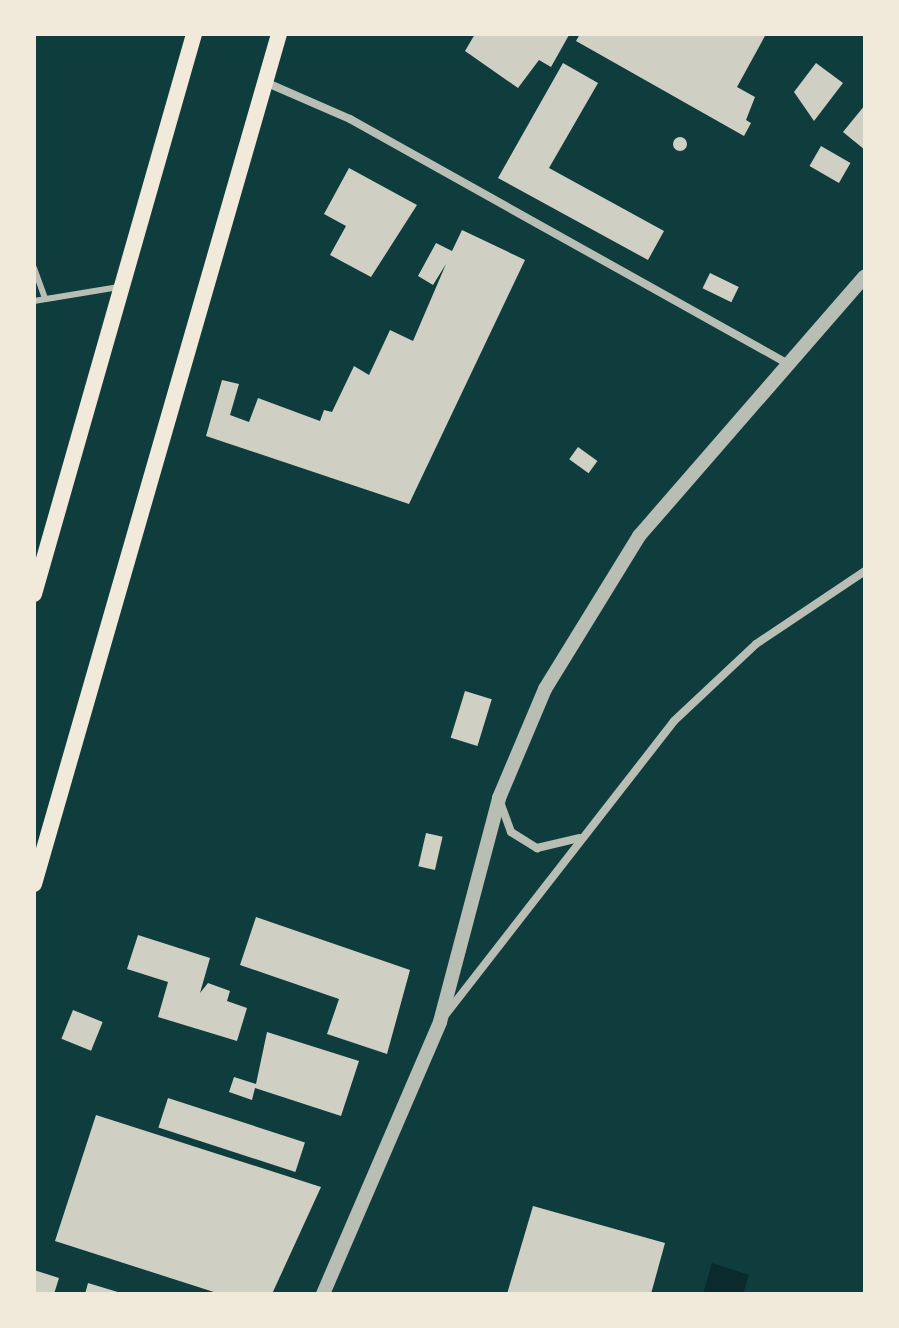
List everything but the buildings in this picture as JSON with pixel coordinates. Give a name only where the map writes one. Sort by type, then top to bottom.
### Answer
[{"type":"main road","points":[[34,594],[194,34]]},
{"type":"main road","points":[[34,884],[279,34]]},
{"type":"street","points":[[265,82],[350,119],[784,362]]},
{"type":"street","points":[[323,1294],[440,1022],[499,798],[545,689],[639,536],[784,362],[865,276]]},
{"type":"street","points":[[440,1022],[579,838],[674,721],[756,644],[865,571]]},
{"type":"street","points":[[499,798],[511,832],[537,848],[579,838]]},
{"type":"lane","points":[[34,268],[45,299]]},
{"type":"lane","points":[[34,301],[122,286]]},
{"type":"water","points":[[712,1263],[749,1275],[743,1294],[703,1294]]}]
